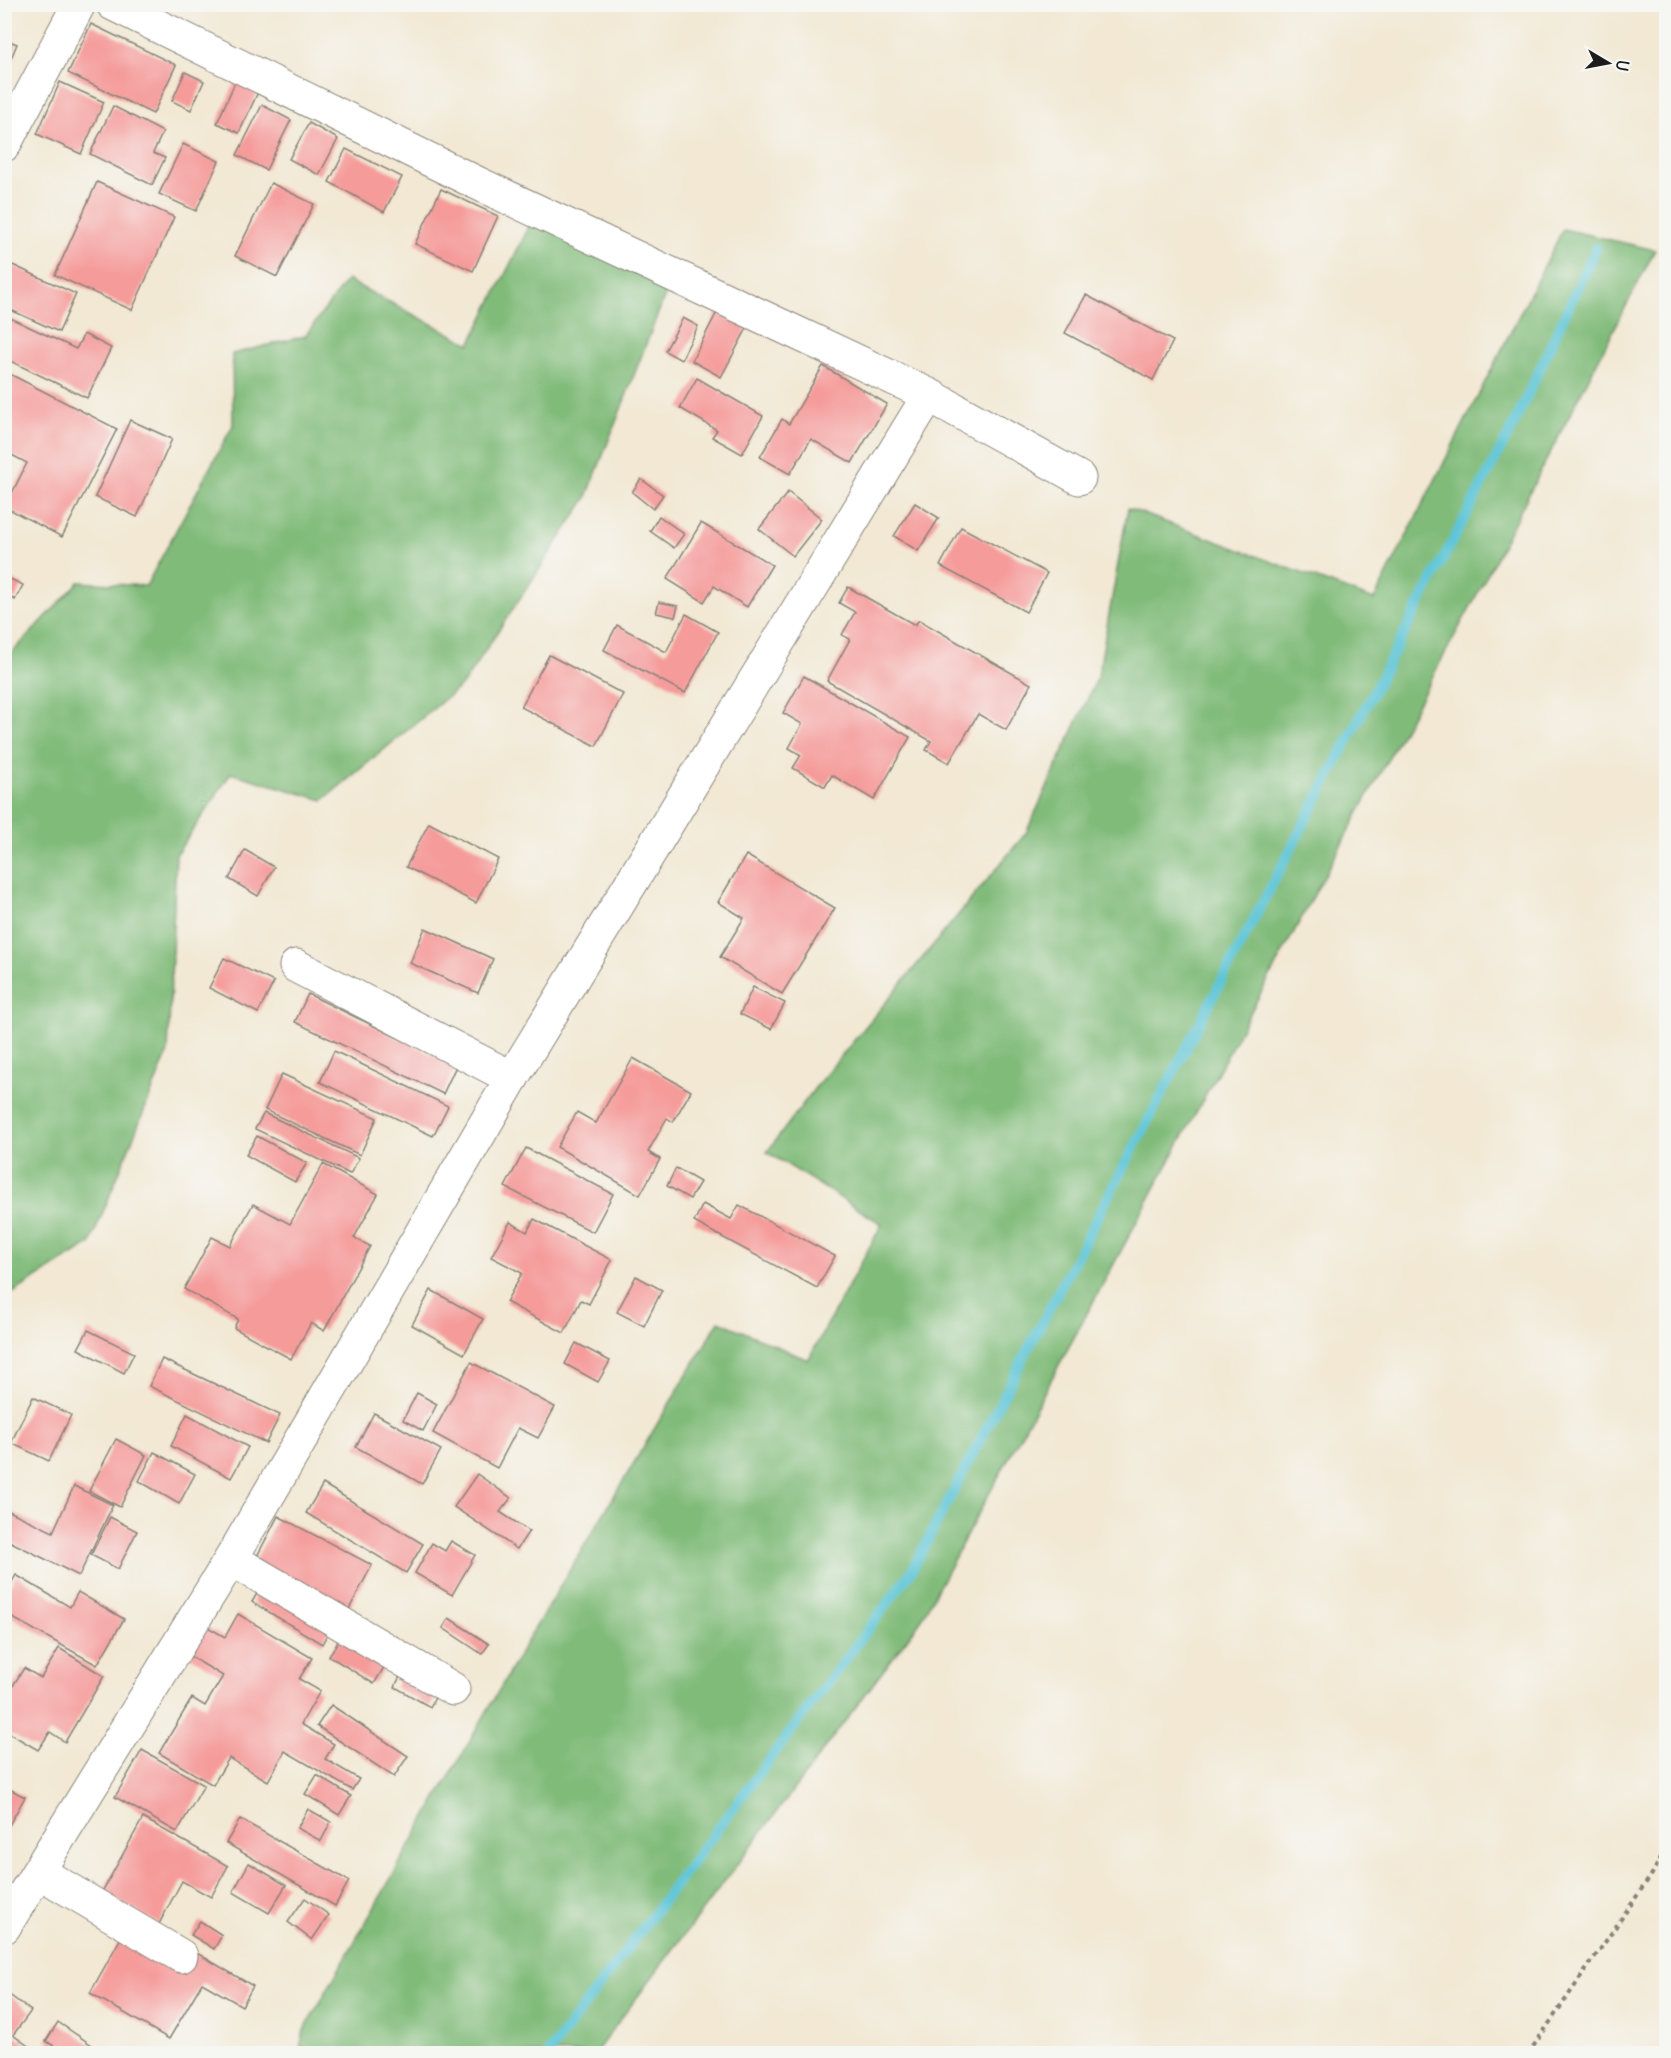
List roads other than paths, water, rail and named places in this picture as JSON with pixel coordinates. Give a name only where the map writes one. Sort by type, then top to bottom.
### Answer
[{"type":"street","points":[[4,145],[79,4]]},
{"type":"street","points":[[113,4],[475,182],[929,395],[1079,478]]},
{"type":"street","points":[[4,1927],[231,1559],[512,1078],[929,395]]},
{"type":"street","points":[[296,966],[512,1078]]},
{"type":"street","points":[[231,1559],[453,1689]]},
{"type":"street","points":[[39,1872],[181,1956]]},
{"type":"waterway","points":[[548,2054],[911,1572],[1514,424],[1596,248]]}]
